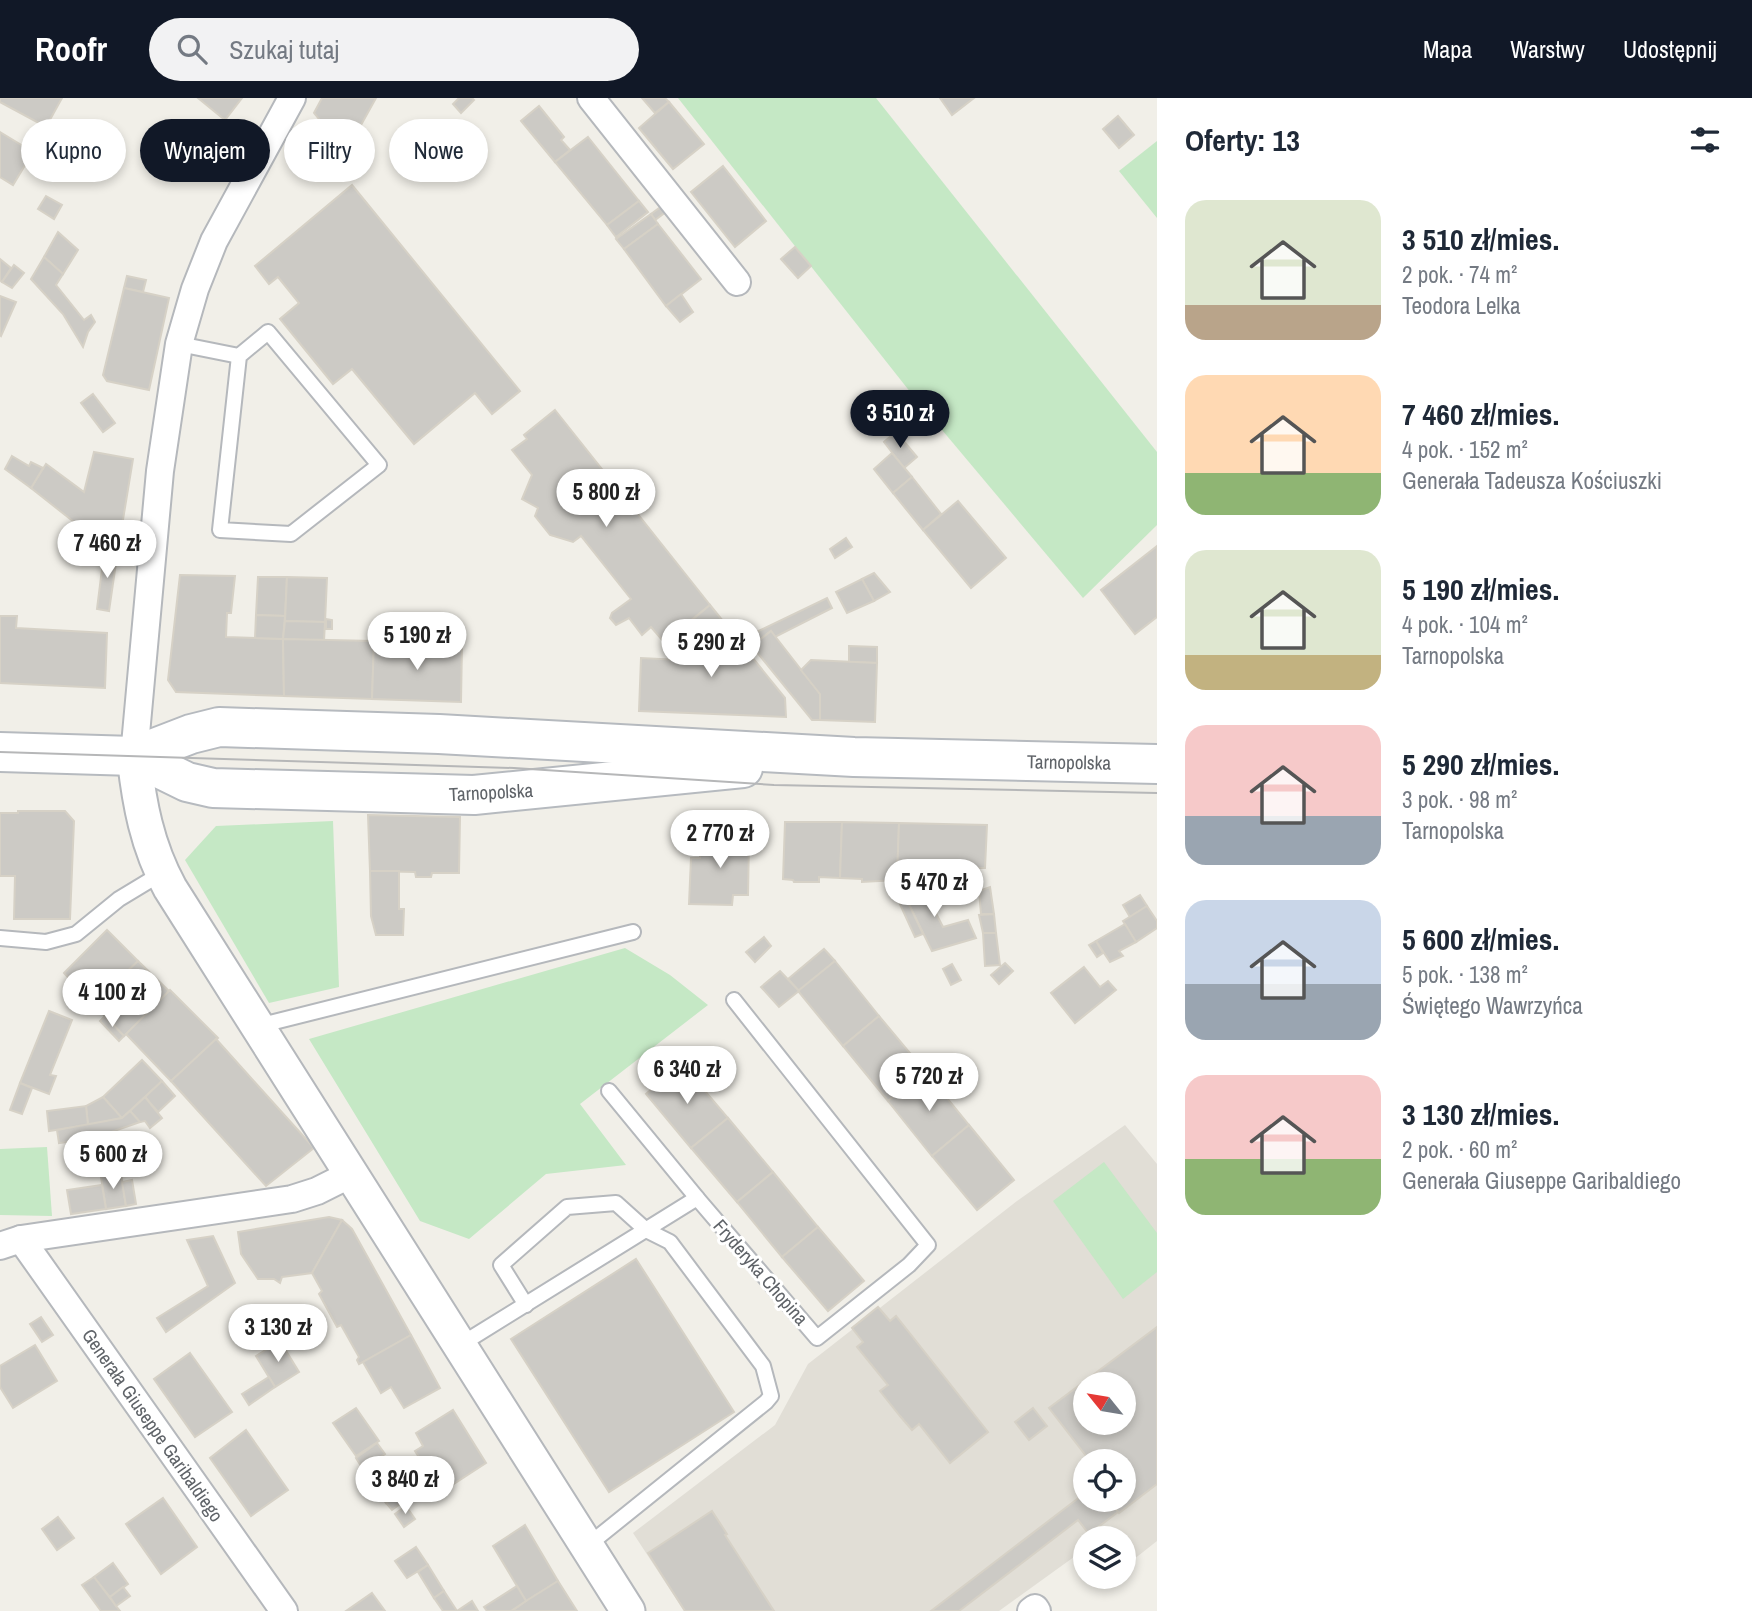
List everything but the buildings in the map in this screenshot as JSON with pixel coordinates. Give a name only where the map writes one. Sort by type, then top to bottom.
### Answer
[{"type":"main road","name":"Tarnopolska","points":[[0,752],[134,756],[191,734],[219,727],[466,736],[854,757],[1157,764]]},
{"type":"main road","name":"Tarnopolska","points":[[134,756],[187,782],[212,788],[436,795],[474,795],[854,757]]},
{"type":"street","points":[[292,98],[214,241],[195,289],[179,344],[160,471],[134,756],[142,816],[162,873],[628,1611]]},
{"type":"street","points":[[591,98],[737,282]]},
{"type":"street","points":[[11,1242],[292,1199],[317,1191],[351,1174]]},
{"type":"street","name":"Generała Giuseppe Garibaldiego","points":[[11,1242],[284,1611]]},
{"type":"street","points":[[1031,1611],[1035,1608],[1037,1611]]},
{"type":"lane","points":[[268,332],[379,465],[291,534],[220,530],[239,356],[268,332]]},
{"type":"lane","points":[[179,344],[239,356]]},
{"type":"lane","points":[[0,938],[46,942],[76,934],[119,899],[162,873]]},
{"type":"lane","points":[[258,1026],[633,932]]},
{"type":"lane","name":"Fryderyka Chopina","points":[[697,1198],[817,1338],[909,1265],[928,1245],[734,1000]]},
{"type":"lane","points":[[460,1345],[697,1198],[609,1091]]},
{"type":"lane","points":[[526,1305],[501,1265],[567,1207],[616,1203],[646,1230],[670,1242],[763,1366],[771,1396],[587,1546]]},
{"type":"shaded area","points":[[1125,1125],[1157,1164],[1157,1541],[1136,1558],[1136,1526],[1073,1526],[1073,1558],[999,1611],[684,1611],[633,1533],[775,1425],[808,1364],[1017,1201]]},
{"type":"green space","points":[[678,98],[876,98],[1157,452],[1157,525],[1083,598],[911,393]]},
{"type":"green space","points":[[1157,141],[1157,218],[1119,171]]},
{"type":"green space","points":[[333,821],[339,987],[269,1003],[185,860],[216,826]]},
{"type":"green space","points":[[625,948],[670,975],[708,1005],[580,1104],[626,1165],[546,1174],[469,1239],[420,1221],[309,1039]]},
{"type":"green space","points":[[47,1147],[52,1216],[0,1215],[0,1149]]},
{"type":"green space","points":[[1104,1162],[1157,1233],[1157,1272],[1123,1299],[1053,1201]]},
{"type":"tram line","points":[[0,752],[514,768],[774,785],[1157,793]]}]
